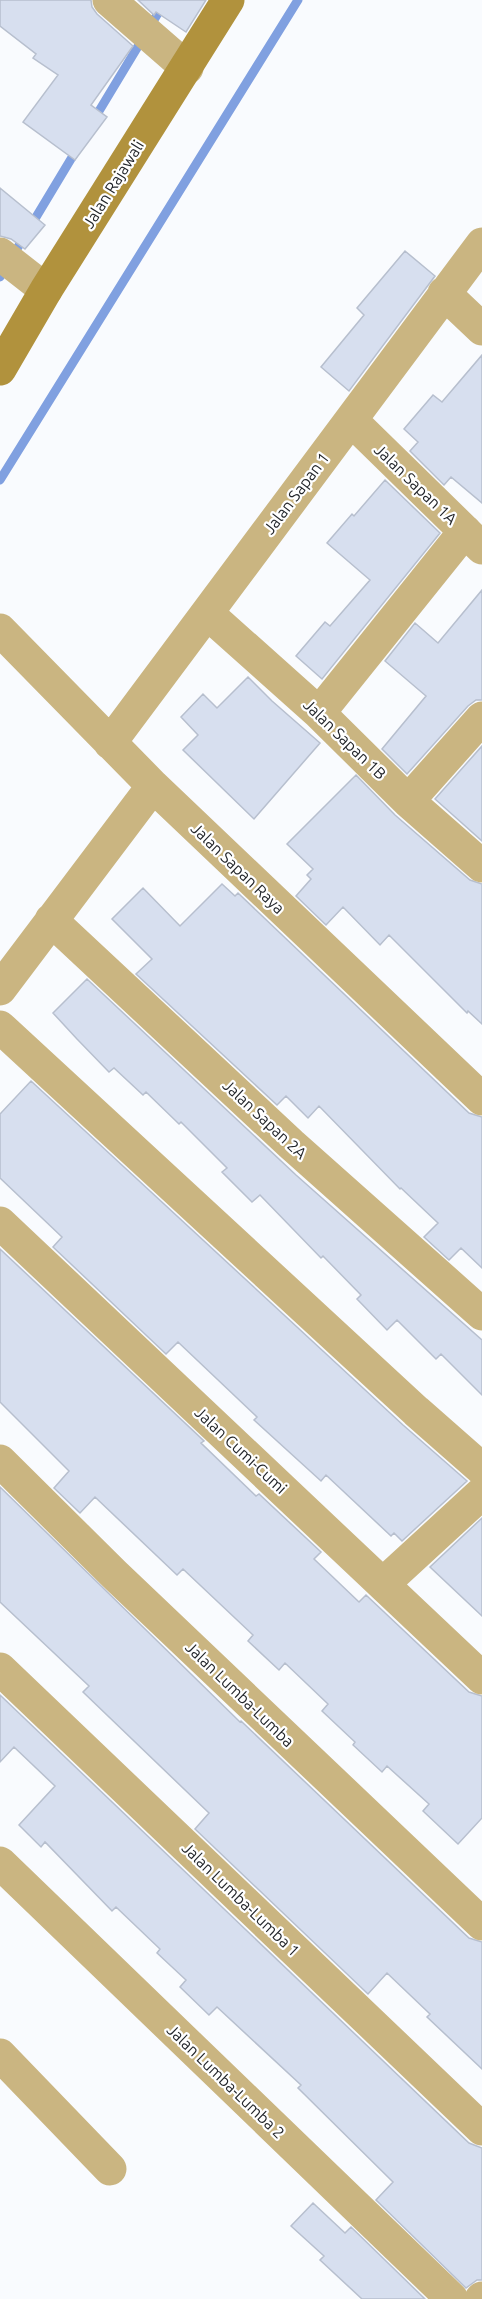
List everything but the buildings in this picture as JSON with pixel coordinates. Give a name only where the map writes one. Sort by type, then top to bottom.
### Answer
[{"type":"main road","name":"Jalan Rajawali","points":[[0,369],[46,290],[228,0]]},
{"type":"street","points":[[109,0],[187,68]]},
{"type":"street","name":"Jalan Sapan 1","points":[[110,743],[482,244]]},
{"type":"street","points":[[0,254],[46,290]]},
{"type":"street","points":[[444,293],[482,330]]},
{"type":"street","name":"Jalan Sapan 1A","points":[[351,420],[473,540]]},
{"type":"street","points":[[319,712],[473,540]]},
{"type":"street","name":"Jalan Sapan 1B","points":[[207,613],[319,712],[408,801],[482,866]]},
{"type":"street","name":"Jalan Sapan Raya","points":[[0,630],[153,786],[482,1099]]},
{"type":"street","points":[[408,801],[482,718]]},
{"type":"street","points":[[0,989],[153,786]]},
{"type":"street","name":"Jalan Sapan 2A","points":[[51,921],[291,1144],[482,1314]]},
{"type":"street","points":[[0,1027],[416,1411],[482,1468]]},
{"type":"street","name":"Jalan Cumi-Cumi","points":[[0,1223],[482,1678]]},
{"type":"street","name":"Jalan Lumba-Lumba","points":[[0,1461],[114,1574],[482,1924]]},
{"type":"street","points":[[383,1584],[482,1493]]},
{"type":"street","name":"Jalan Lumba-Lumba 1","points":[[0,1669],[482,2129]]},
{"type":"street","name":"Jalan Lumba-Lumba 2","points":[[0,1863],[452,2299]]},
{"type":"street","points":[[0,2055],[110,2169]]},
{"type":"waterway","points":[[93,121],[166,0]]},
{"type":"waterway","points":[[0,480],[298,0]]},
{"type":"waterway","points":[[0,277],[77,149]]}]
